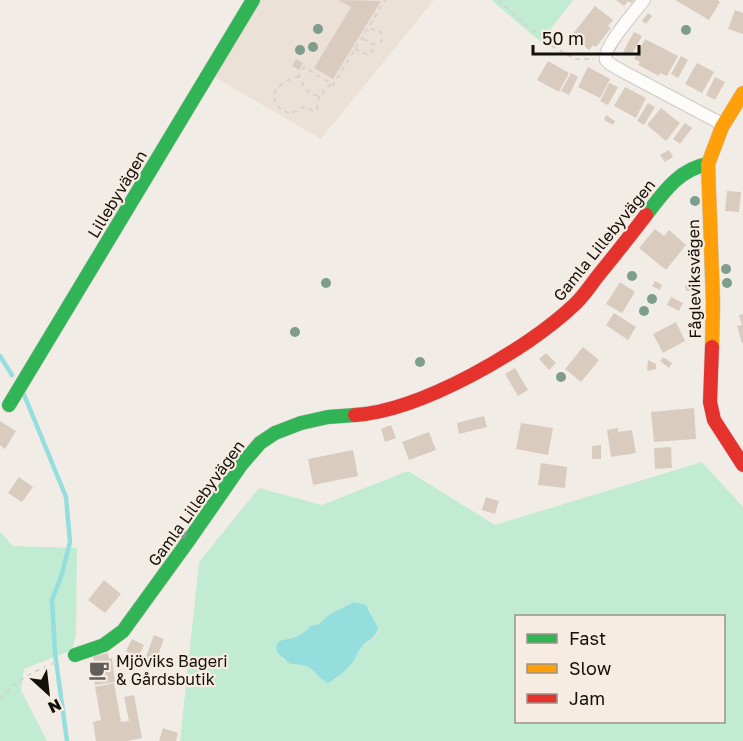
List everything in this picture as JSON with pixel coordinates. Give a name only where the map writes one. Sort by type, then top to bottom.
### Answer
[{"type":"street","name":"Lillebyvägen","points":[[9,405],[253,0]]},
{"type":"street","points":[[644,0],[612,43],[606,59],[619,69],[722,124]]},
{"type":"street","name":"Fågleviksvägen","points":[[743,93],[722,124],[708,164],[713,302],[711,402],[714,420],[743,465]]},
{"type":"street","name":"Gamla Lillebyvägen","points":[[70,657],[103,646],[122,632],[237,472],[261,443],[295,426],[328,417],[365,415],[420,397],[449,386],[519,347],[560,319],[576,304],[673,181],[697,166],[708,164]]},
{"type":"path","points":[[299,76],[306,91],[313,96],[319,96],[325,92],[331,84],[333,85],[386,0]]},
{"type":"path","points":[[498,0],[532,30],[543,36],[547,43],[575,59],[606,59]]},
{"type":"path","points":[[363,39],[373,44],[380,42],[383,34],[377,29],[369,28]]},
{"type":"path","points":[[355,50],[368,55],[373,51],[373,44]]},
{"type":"path","points":[[319,96],[317,109],[314,111],[304,107],[290,114],[276,105],[273,97],[275,90],[283,83],[299,76],[304,67],[331,84]]},
{"type":"path","points":[[0,699],[13,685],[47,666],[70,657]]},
{"type":"shaded area","points":[[245,0],[434,0],[321,139],[204,71]]},
{"type":"green space","points":[[491,0],[573,0],[541,42]]},
{"type":"green space","points":[[702,462],[743,507],[743,741],[180,741],[199,562],[259,488],[322,505],[408,471],[495,525]],"holes":[[[354,602],[369,609],[378,632],[361,647],[353,662],[335,680],[323,680],[307,666],[282,658],[289,638],[304,633],[310,626],[319,624],[330,614]]]},
{"type":"green space","points":[[0,532],[13,546],[77,548],[76,634],[72,650],[24,669],[21,690],[47,741],[0,741]]},
{"type":"water","points":[[354,602],[366,605],[378,628],[373,638],[362,646],[353,662],[335,679],[328,683],[309,667],[290,664],[277,652],[276,646],[279,641],[300,635],[310,626],[319,624],[330,614]]},
{"type":"building","points":[[338,0],[381,1],[333,79],[314,68],[351,7]]},
{"type":"building","points":[[616,0],[634,0],[631,3],[628,1],[624,6]]},
{"type":"building","points":[[675,0],[718,0],[720,2],[709,20]]},
{"type":"building","points":[[595,6],[613,20],[608,26],[611,28],[596,47],[593,45],[589,50],[571,36]]},
{"type":"building","points":[[735,10],[743,13],[743,34],[728,29]]},
{"type":"building","points":[[648,13],[652,16],[646,24],[642,21]]},
{"type":"building","points":[[634,32],[642,36],[631,56],[623,52]]},
{"type":"building","points":[[645,39],[678,56],[667,76],[660,73],[659,76],[638,65],[640,62],[634,59]]},
{"type":"building","points":[[681,56],[688,60],[678,78],[671,74]]},
{"type":"building","points":[[296,59],[303,63],[299,70],[292,66]]},
{"type":"building","points":[[548,61],[569,73],[559,92],[537,80]]},
{"type":"building","points":[[697,63],[714,72],[702,93],[685,84]]},
{"type":"building","points":[[588,67],[610,79],[600,98],[578,87]]},
{"type":"building","points":[[571,73],[578,77],[569,95],[561,91]]},
{"type":"building","points":[[715,77],[725,82],[715,100],[706,95]]},
{"type":"building","points":[[609,83],[618,87],[608,105],[600,101]]},
{"type":"building","points":[[625,87],[646,98],[636,118],[614,106]]},
{"type":"building","points":[[648,103],[655,107],[644,125],[637,121]]},
{"type":"building","points":[[661,108],[680,123],[666,141],[647,125]]},
{"type":"building","points":[[606,115],[615,121],[613,125],[604,120]]},
{"type":"building","points":[[685,123],[692,128],[680,144],[673,139]]},
{"type":"building","points":[[669,150],[673,157],[665,162],[660,155]]},
{"type":"building","points":[[727,191],[741,192],[739,212],[725,211]]},
{"type":"building","points":[[655,229],[664,236],[669,230],[686,245],[666,270],[639,248]]},
{"type":"building","points":[[655,281],[662,285],[660,290],[652,286]]},
{"type":"building","points":[[620,282],[635,292],[622,313],[606,304]]},
{"type":"building","points":[[685,285],[694,285],[695,291],[686,291]]},
{"type":"building","points":[[671,297],[683,303],[679,311],[667,305]]},
{"type":"building","points":[[614,313],[636,327],[628,340],[606,325]]},
{"type":"building","points":[[743,314],[742,343],[737,326],[742,325],[739,315]]},
{"type":"building","points":[[676,322],[685,341],[663,353],[653,334]]},
{"type":"building","points":[[583,347],[599,360],[581,382],[565,369]]},
{"type":"building","points":[[546,353],[556,363],[549,370],[539,359]]},
{"type":"building","points":[[663,357],[672,363],[669,368],[660,361]]},
{"type":"building","points":[[648,360],[656,364],[656,369],[647,371]]},
{"type":"building","points":[[515,368],[528,390],[518,396],[505,374]]},
{"type":"building","points":[[694,408],[696,439],[654,442],[651,412]]},
{"type":"building","points":[[484,416],[487,427],[459,434],[457,423]]},
{"type":"building","points":[[0,421],[16,431],[5,449],[0,445]]},
{"type":"building","points":[[521,423],[553,428],[548,455],[516,449]]},
{"type":"building","points":[[391,425],[396,438],[385,442],[381,429]]},
{"type":"building","points":[[618,428],[618,432],[632,430],[636,453],[611,457],[607,430]]},
{"type":"building","points":[[429,432],[436,450],[409,460],[402,442]]},
{"type":"building","points":[[601,445],[601,459],[592,459],[592,446]]},
{"type":"building","points":[[671,447],[672,468],[655,469],[654,448]]},
{"type":"building","points":[[353,450],[358,476],[313,485],[308,459]]},
{"type":"building","points":[[541,463],[567,467],[565,488],[538,485]]},
{"type":"building","points":[[19,477],[33,487],[22,502],[8,493]]},
{"type":"building","points":[[486,497],[499,501],[495,514],[482,510]]},
{"type":"building","points":[[104,580],[121,594],[105,613],[88,600]]},
{"type":"building","points":[[154,635],[164,639],[154,666],[144,662]]},
{"type":"building","points":[[132,639],[144,645],[138,658],[126,651]]},
{"type":"building","points":[[108,653],[109,659],[112,658],[115,682],[95,685],[91,661],[94,661],[93,656]]},
{"type":"building","points":[[114,683],[121,722],[129,721],[124,697],[134,695],[142,738],[127,741],[96,741],[93,722],[101,720],[95,687]]},
{"type":"building","points":[[163,728],[178,733],[176,741],[159,741]]},
{"type":"waterway","points":[[0,356],[12,375]]},
{"type":"waterway","points":[[23,392],[66,497],[70,542],[62,574],[52,600],[55,653],[67,741]]},
{"type":"traffic: fast","points":[[9,405],[253,0]]},
{"type":"traffic: fast","points":[[646,215],[672,183],[688,171],[708,164]]},
{"type":"traffic: fast","points":[[75,655],[104,645],[123,631],[241,465],[260,443],[275,433],[301,423],[328,417],[355,415]]},
{"type":"traffic: slow","points":[[712,347],[713,302],[708,164],[722,127],[743,93]]},
{"type":"traffic: jam","points":[[355,415],[381,411],[440,390],[501,359],[529,341],[577,302],[646,215]]},
{"type":"traffic: jam","points":[[712,347],[710,402],[714,420],[743,465]]},
{"type":"place","name":"Mjöviks Bageri & Gårdsbutik","points":[[99,670]]}]
